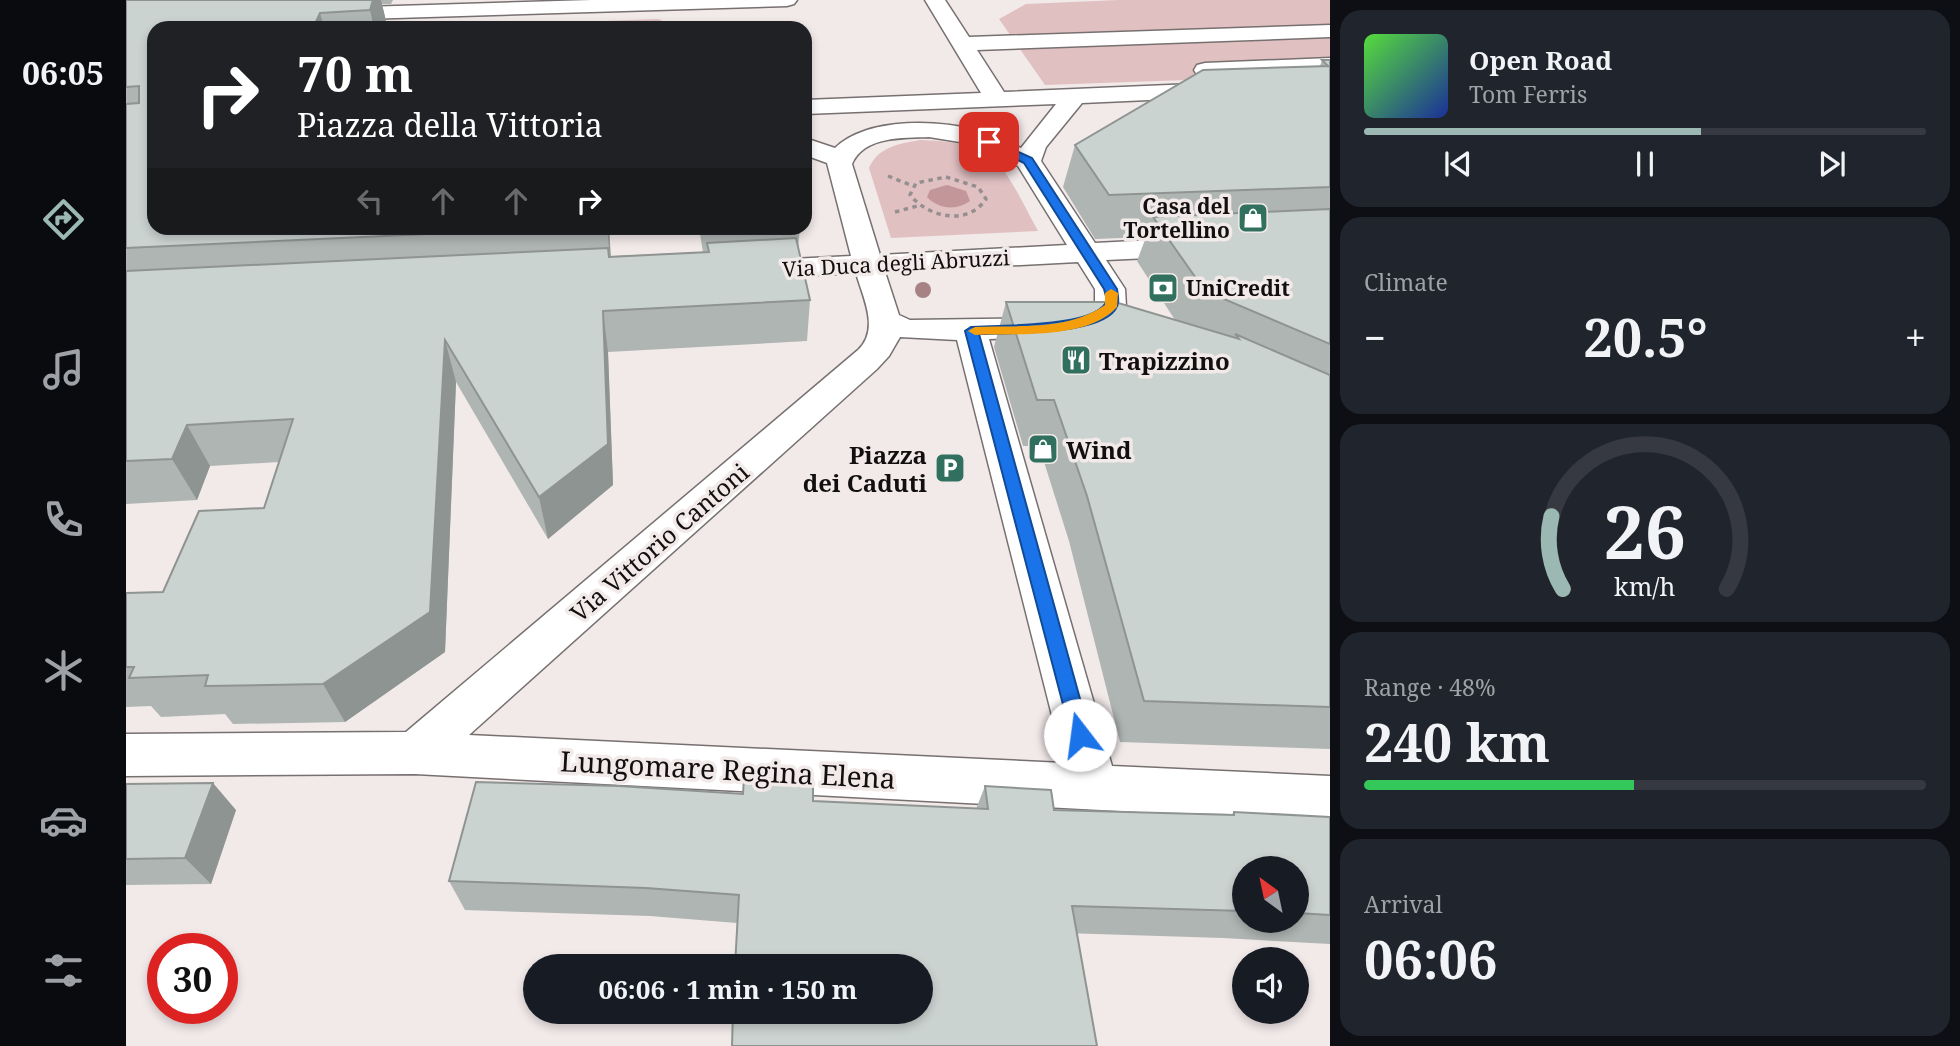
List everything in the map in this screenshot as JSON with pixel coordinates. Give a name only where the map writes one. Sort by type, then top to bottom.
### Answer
[{"type":"street","points":[[315,15],[767,9],[787,0]]},
{"type":"street","points":[[935,0],[997,99]]},
{"type":"street","points":[[962,44],[1330,32]]},
{"type":"street","points":[[1079,95],[1066,76],[1330,65]]},
{"type":"street","points":[[812,107],[1330,86]]},
{"type":"street","points":[[1028,160],[1034,146],[1079,95]]},
{"type":"street","points":[[929,130],[978,138],[1028,160],[1110,289],[1113,300],[1111,307],[1116,320],[1092,320],[1060,327],[971,331],[905,329],[885,321],[839,169],[840,159],[851,147],[866,139],[897,132],[929,130]]},
{"type":"street","points":[[812,149],[840,159]]},
{"type":"street","name":"Via Duca degli Abruzzi","points":[[730,271],[1222,246]]},
{"type":"street","name":"Via Vittorio Cantoni","points":[[415,753],[865,362],[884,339],[887,331],[885,321]]},
{"type":"street","points":[[971,331],[1094,787]]},
{"type":"street","name":"Lungomare Regina Elena","points":[[126,755],[415,753],[1330,799]]},
{"type":"path","points":[[946,177],[967,181],[978,187],[986,199],[978,210],[968,214],[931,212],[913,202],[910,195],[913,186],[924,179],[946,177]]},
{"type":"shaded area","points":[[1119,0],[1330,0],[1330,75],[1045,85],[999,19],[1026,4]]},
{"type":"shaded area","points":[[658,19],[663,21],[603,21]]},
{"type":"shaded area","points":[[920,140],[968,146],[996,162],[1007,175],[1038,231],[891,238],[869,168],[883,151]]},
{"type":"shaded area","points":[[947,185],[966,191],[970,201],[948,207],[927,197],[930,190]]},
{"type":"building","points":[[126,0],[373,0],[370,10],[320,13],[316,21],[147,21],[147,235],[407,235],[126,248],[126,104],[139,103],[139,86],[126,87]]},
{"type":"building","points":[[1322,60],[1330,60],[1330,187],[1109,195],[1075,145],[1203,70],[1328,66]]},
{"type":"building","points":[[1330,209],[1330,344],[1205,291],[1153,217]]},
{"type":"building","points":[[796,238],[810,300],[603,311],[608,444],[539,497],[445,340],[430,612],[323,684],[205,686],[208,675],[129,678],[134,667],[126,667],[126,593],[163,592],[199,511],[264,508],[293,419],[187,425],[172,459],[126,461],[126,271],[608,248],[609,257],[709,252],[707,243]]},
{"type":"building","points":[[1006,302],[1115,302],[1239,339],[1235,334],[1330,375],[1330,707],[1144,701],[1087,496],[1054,400],[1037,400]]},
{"type":"building","points":[[744,777],[813,780],[813,801],[988,809],[985,786],[1051,790],[1054,810],[1234,815],[1234,812],[1330,817],[1330,915],[1309,914],[1309,856],[1232,856],[1232,911],[1072,906],[1097,1046],[732,1046],[733,1024],[933,1024],[933,954],[736,954],[739,895],[646,888],[449,881],[476,782],[619,786],[743,794]]},
{"type":"building","points":[[213,783],[185,858],[126,859],[126,784]]},
{"type":"slow traffic","points":[[975,331],[1060,327],[1092,320],[1111,307],[1111,293]]},
{"type":"place","name":"Casa del Tortellino","points":[[1253,218]]},
{"type":"place","name":"UniCredit","points":[[1163,288]]},
{"type":"place","name":"Trapizzino","points":[[1076,360]]},
{"type":"place","name":"Wind","points":[[1043,449]]},
{"type":"place","name":"Piazza dei Caduti","points":[[950,468]]},
{"type":"route","points":[[989,142],[1028,160],[1110,289],[1113,300],[1111,307],[1104,314],[1074,325],[971,331],[1080,735]]}]
